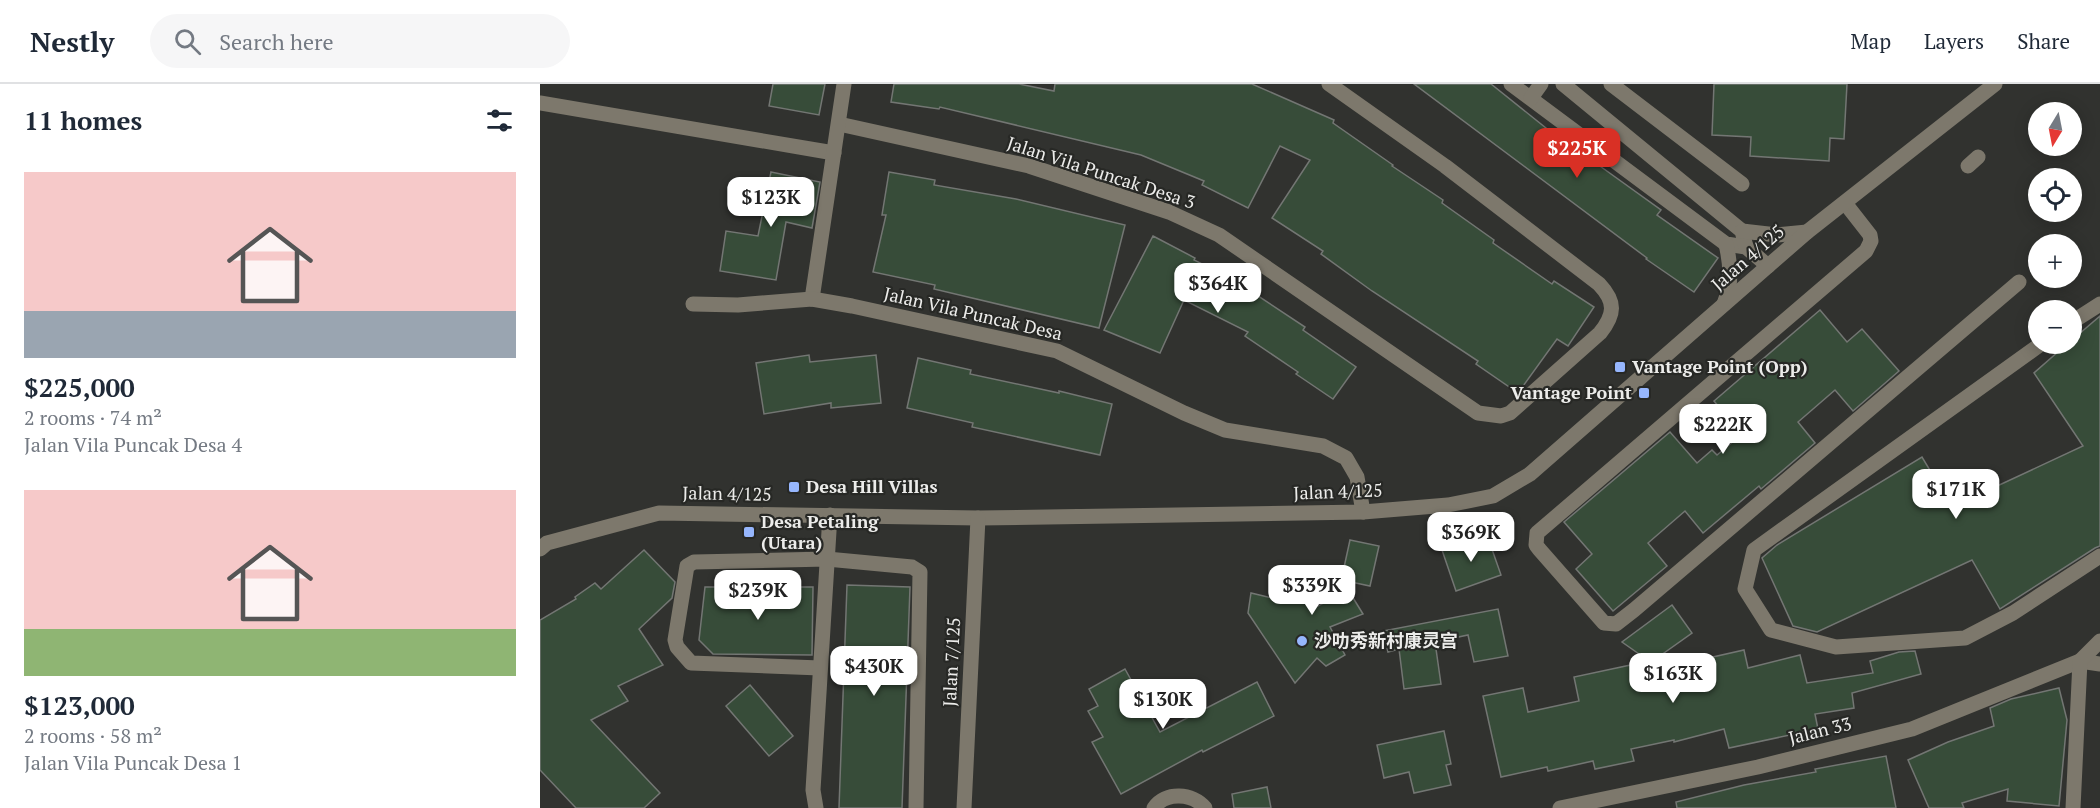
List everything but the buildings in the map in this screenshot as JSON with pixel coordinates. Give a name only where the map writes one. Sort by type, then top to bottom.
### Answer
[{"type":"street","points":[[812,299],[844,84]]},
{"type":"street","name":"Jalan Vila Puncak Desa 3","points":[[839,124],[1029,166],[1169,212],[1219,235],[1478,413],[1501,416],[1510,413],[1600,333],[1608,322],[1612,302],[1607,292],[1445,166],[1329,84]]},
{"type":"street","points":[[1511,84],[1726,244],[1746,247],[1768,266]]},
{"type":"street","points":[[1531,98],[1541,84]]},
{"type":"street","points":[[1563,84],[1743,231],[1777,235],[1808,232]]},
{"type":"street","points":[[1611,84],[1742,184]]},
{"type":"street","name":"Jalan 4/125","points":[[542,543],[659,513],[978,518],[1363,512],[1448,505],[1492,496],[1530,474],[1808,232],[1995,84]]},
{"type":"street","points":[[540,103],[834,153]]},
{"type":"street","points":[[1845,203],[1870,235],[1871,241],[1866,251],[1537,533],[1536,545],[1604,624],[1616,624],[1635,610],[2019,282]]},
{"type":"street","points":[[1743,231],[1746,247]]},
{"type":"street","points":[[1724,304],[1730,290],[1731,273],[1726,244]]},
{"type":"street","name":"Jalan Vila Puncak Desa","points":[[693,304],[738,305],[812,299],[1057,351],[1184,413],[1225,430],[1323,446],[1346,458],[1357,477],[1363,512]]},
{"type":"street","points":[[2082,316],[2100,304]]},
{"type":"street","points":[[2028,353],[1754,550],[1744,589],[1771,630],[1836,647],[1965,638],[2013,613],[2100,556]]},
{"type":"street","points":[[816,808],[813,790],[830,515]]},
{"type":"street","name":"Jalan 7/125","points":[[964,808],[978,518]]},
{"type":"street","points":[[820,668],[694,664],[688,660],[677,647],[675,640],[685,570],[690,563],[827,559],[912,567],[920,572],[915,808]]},
{"type":"street","name":"Jalan 33","points":[[1560,808],[1758,767],[1912,729],[2080,661],[2100,641]]},
{"type":"street","points":[[2073,808],[2080,661],[2100,664]]},
{"type":"street","points":[[1154,808],[1160,800],[1177,796],[1190,798],[1205,808]]},
{"type":"place","name":"Vantage Point (Opp)","points":[[1620,367]]},
{"type":"place","name":"Vantage Point","points":[[1644,393]]},
{"type":"place","name":"Desa Hill Villas","points":[[794,487]]},
{"type":"place","name":"Desa Petaling (Utara)","points":[[749,532]]},
{"type":"place","name":"沙叻秀新村康灵宫","points":[[1302,641]]}]
